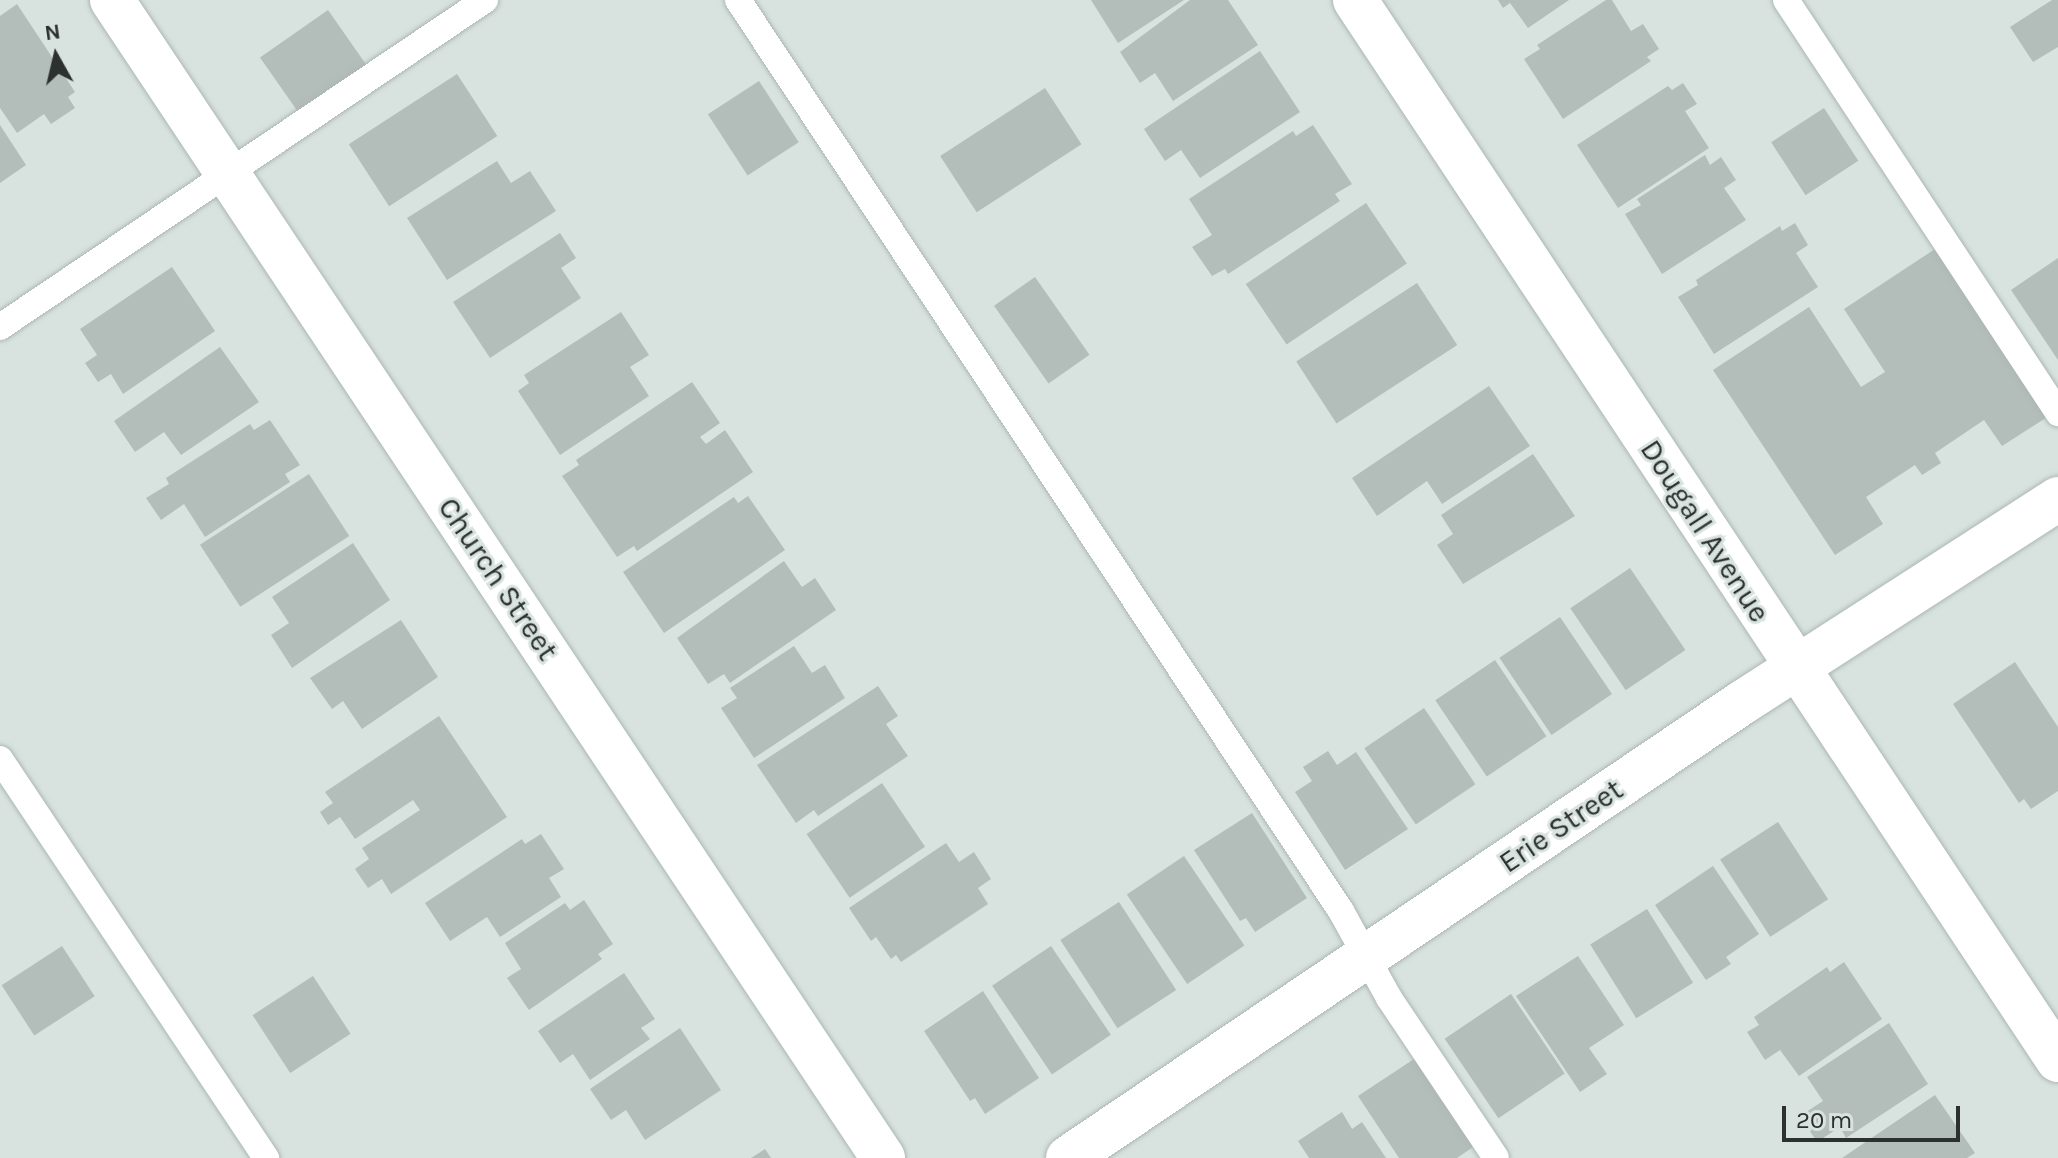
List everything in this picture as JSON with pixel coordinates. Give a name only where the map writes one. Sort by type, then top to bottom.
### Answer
[{"type":"street","name":"Church Street","points":[[112,0],[883,1158]]},
{"type":"street","name":"Dougall Avenue","points":[[1355,0],[2058,1060]]},
{"type":"street","name":"Erie Street","points":[[1068,1158],[2058,499]]},
{"type":"lane","points":[[0,327],[485,0]]},
{"type":"lane","points":[[738,0],[1496,1158]]},
{"type":"lane","points":[[1786,0],[2058,413]]},
{"type":"lane","points":[[0,759],[266,1158]]},
{"type":"building","points":[[1091,0],[1184,0],[1118,43]]},
{"type":"building","points":[[1190,0],[1228,0],[1258,45],[1173,101],[1155,73],[1140,83],[1120,52]]},
{"type":"building","points":[[1498,0],[1569,0],[1528,28],[1510,3],[1503,8]]},
{"type":"building","points":[[1606,0],[1612,0],[1631,31],[1643,24],[1659,49],[1647,57],[1651,61],[1563,119],[1524,59],[1540,49],[1537,45]]},
{"type":"building","points":[[2052,0],[2058,0],[2058,47],[2033,62],[2010,27]]},
{"type":"building","points":[[17,4],[75,92],[68,97],[75,108],[51,124],[44,114],[17,133],[0,108],[0,16]]},
{"type":"building","points":[[328,10],[373,74],[305,122],[260,58]]},
{"type":"building","points":[[1260,51],[1300,112],[1200,178],[1181,150],[1165,161],[1144,129]]},
{"type":"building","points":[[457,74],[497,136],[389,206],[349,144]]},
{"type":"building","points":[[759,81],[799,142],[748,175],[708,114]]},
{"type":"building","points":[[1683,83],[1697,104],[1685,111],[1709,148],[1618,208],[1577,145],[1668,86],[1672,90]]},
{"type":"building","points":[[1045,88],[1081,144],[977,212],[940,156]]},
{"type":"building","points":[[1824,108],[1858,161],[1805,195],[1771,142]]},
{"type":"building","points":[[0,125],[26,165],[0,183]]},
{"type":"building","points":[[1313,125],[1352,184],[1335,194],[1340,201],[1228,274],[1225,269],[1212,276],[1192,247],[1212,235],[1189,199],[1293,131],[1296,136]]},
{"type":"building","points":[[1705,155],[1710,165],[1721,157],[1736,180],[1724,188],[1746,220],[1662,274],[1625,214],[1641,205],[1637,199]]},
{"type":"building","points":[[497,161],[511,183],[530,171],[556,211],[447,280],[407,218]]},
{"type":"building","points":[[1366,203],[1407,264],[1287,345],[1246,284]]},
{"type":"building","points":[[1795,223],[1808,245],[1796,253],[1818,287],[1714,354],[1678,297],[1698,285],[1696,280],[1780,226],[1782,231]]},
{"type":"building","points":[[560,233],[576,258],[561,268],[581,298],[490,358],[453,302]]},
{"type":"building","points":[[1938,247],[2049,416],[2002,446],[1984,420],[1935,453],[1941,463],[1922,475],[1915,465],[1866,497],[1883,524],[1835,555],[1713,370],[1809,307],[1861,387],[1885,372],[1844,309]]},
{"type":"building","points":[[2058,258],[2058,360],[2011,290]]},
{"type":"building","points":[[172,267],[215,331],[123,394],[111,374],[98,382],[85,363],[97,355],[80,329]]},
{"type":"building","points":[[1035,277],[1089,355],[1049,383],[994,306]]},
{"type":"building","points":[[1417,283],[1457,345],[1337,423],[1296,361]]},
{"type":"building","points":[[621,312],[649,355],[630,367],[649,396],[560,455],[518,391],[529,383],[524,375]]},
{"type":"building","points":[[220,347],[259,402],[181,455],[164,432],[135,452],[114,421]]},
{"type":"building","points":[[692,382],[720,423],[700,437],[706,444],[725,430],[753,472],[637,551],[634,546],[617,557],[562,476],[579,465],[576,460]]},
{"type":"building","points":[[1489,386],[1530,446],[1442,504],[1427,481],[1377,516],[1352,478]]},
{"type":"building","points":[[270,420],[300,465],[285,474],[290,482],[205,537],[184,504],[161,520],[146,498],[169,484],[166,478],[250,424],[254,430]]},
{"type":"building","points":[[1533,454],[1575,516],[1463,584],[1437,545],[1453,534],[1441,515]]},
{"type":"building","points":[[309,474],[349,536],[240,607],[200,545]]},
{"type":"building","points":[[748,496],[785,550],[664,633],[623,572],[734,497],[738,503]]},
{"type":"building","points":[[353,543],[390,600],[292,668],[271,635],[289,623],[272,597]]},
{"type":"building","points":[[784,561],[802,587],[815,578],[836,610],[730,683],[724,674],[708,684],[677,638]]},
{"type":"building","points":[[1630,568],[1685,650],[1626,690],[1570,608]]},
{"type":"building","points":[[1560,617],[1612,694],[1551,735],[1499,658]]},
{"type":"building","points":[[401,620],[438,677],[362,729],[343,701],[332,709],[310,678]]},
{"type":"building","points":[[794,646],[812,673],[825,665],[845,698],[754,758],[721,708],[737,698],[730,688]]},
{"type":"building","points":[[1495,660],[1546,736],[1487,777],[1435,700]]},
{"type":"building","points":[[2015,662],[2058,727],[2058,791],[2031,809],[2024,799],[2019,803],[1953,704]]},
{"type":"building","points":[[878,686],[898,716],[886,724],[908,756],[818,816],[814,810],[796,823],[757,765]]},
{"type":"building","points":[[1424,708],[1475,784],[1416,825],[1364,748]]},
{"type":"building","points":[[439,716],[507,817],[391,894],[382,879],[368,888],[355,869],[369,859],[362,848],[420,810],[413,800],[355,839],[340,817],[328,825],[320,812],[333,803],[325,792]]},
{"type":"building","points":[[1328,751],[1337,765],[1356,752],[1408,829],[1345,870],[1295,792],[1312,781],[1303,767]]},
{"type":"building","points":[[882,783],[925,847],[850,898],[807,834]]},
{"type":"building","points":[[1252,813],[1307,898],[1255,932],[1246,918],[1240,921],[1194,850]]},
{"type":"building","points":[[1778,822],[1828,899],[1770,937],[1720,860]]},
{"type":"building","points":[[541,834],[564,869],[549,878],[561,897],[500,937],[487,917],[450,941],[425,903],[522,839],[525,844]]},
{"type":"building","points":[[946,843],[959,862],[974,852],[991,879],[978,888],[988,904],[901,962],[896,955],[891,959],[876,937],[871,941],[849,908]]},
{"type":"building","points":[[1184,856],[1244,946],[1187,984],[1127,895]]},
{"type":"building","points":[[1713,866],[1759,934],[1726,957],[1731,964],[1706,980],[1655,905]]},
{"type":"building","points":[[584,900],[613,944],[598,954],[602,959],[529,1010],[507,978],[521,969],[505,943],[565,903],[570,910]]},
{"type":"building","points":[[1119,902],[1176,990],[1117,1028],[1060,940]]},
{"type":"building","points":[[1647,909],[1693,983],[1636,1018],[1590,945]]},
{"type":"building","points":[[62,946],[95,996],[34,1036],[2,985]]},
{"type":"building","points":[[1051,946],[1111,1035],[1052,1074],[992,986]]},
{"type":"building","points":[[1578,956],[1624,1025],[1589,1048],[1607,1074],[1580,1092],[1516,996]]},
{"type":"building","points":[[1844,962],[1882,1019],[1799,1076],[1780,1050],[1765,1060],[1747,1032],[1759,1025],[1754,1017],[1827,967],[1830,972]]},
{"type":"building","points":[[624,973],[655,1019],[641,1028],[650,1039],[590,1080],[573,1054],[560,1063],[538,1031]]},
{"type":"building","points":[[313,976],[351,1034],[290,1073],[253,1015]]},
{"type":"building","points":[[983,991],[1039,1078],[985,1114],[975,1098],[970,1101],[924,1031]]},
{"type":"building","points":[[1511,994],[1565,1074],[1498,1118],[1445,1039]]},
{"type":"building","points":[[1889,1023],[1928,1084],[1846,1138],[1840,1127],[1817,1142],[1800,1116],[1823,1101],[1807,1077]]},
{"type":"building","points":[[680,1028],[721,1090],[645,1140],[626,1110],[611,1120],[590,1089]]},
{"type":"building","points":[[1417,1057],[1476,1145],[1457,1158],[1399,1158],[1358,1096]]},
{"type":"building","points":[[1935,1095],[1975,1153],[1967,1158],[1842,1158]]},
{"type":"building","points":[[1342,1112],[1352,1129],[1362,1122],[1386,1158],[1309,1158],[1298,1141]]},
{"type":"building","points":[[765,1149],[771,1158],[751,1158]]}]
